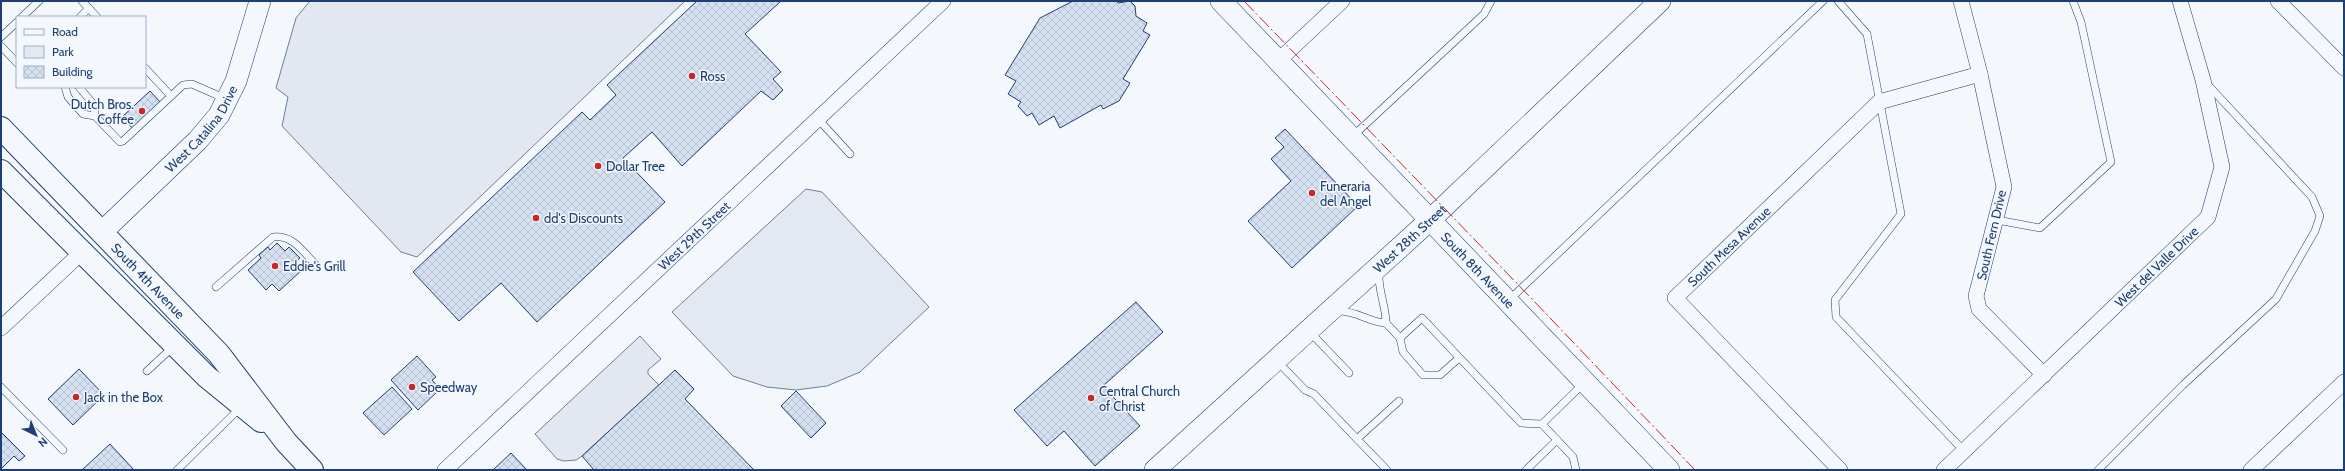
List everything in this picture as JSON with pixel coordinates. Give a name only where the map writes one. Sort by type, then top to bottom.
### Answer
[{"type":"main road","name":"South 4th Avenue","points":[[1,128],[219,354],[308,469]]},
{"type":"main road","name":"South 4th Avenue","points":[[1,172],[207,377],[286,442]]},
{"type":"main road","points":[[81,253],[102,232]]},
{"type":"street","name":"West Catalina Drive","points":[[102,232],[198,140],[219,115],[228,100],[236,81],[260,1]]},
{"type":"street","name":"West 29th Street","points":[[444,470],[943,1]]},
{"type":"street","name":"South 8th Avenue","points":[[1220,1],[1668,470]]},
{"type":"street","points":[[1278,61],[1342,1]]},
{"type":"street","name":"West 28th Street","points":[[1155,470],[1430,220],[1660,1]]},
{"type":"street","name":"South Fern Drive","points":[[1961,1],[1980,74],[2004,187],[1997,220],[1976,296],[1979,309],[2044,375]]},
{"type":"street","name":"West del Valle Drive","points":[[1944,470],[2208,218],[2222,167],[2203,80],[2180,1]]},
{"type":"street","points":[[2278,1],[2344,68]]},
{"type":"street","name":"South Mesa Avenue","points":[[1840,470],[1675,298],[1879,102],[1980,74]]},
{"type":"street","points":[[1,328],[81,253]]},
{"type":"street","points":[[2251,470],[2344,382]]},
{"type":"lane","points":[[23,16],[39,1]]},
{"type":"lane","points":[[82,1],[96,16]]},
{"type":"lane","points":[[1352,138],[1484,14],[1491,1]]},
{"type":"lane","points":[[1508,302],[1823,1]]},
{"type":"lane","points":[[1838,1],[1867,34],[1901,214],[1835,300],[1836,317],[1964,451]]},
{"type":"lane","points":[[1997,220],[2040,228],[2111,162],[2081,22],[2073,1]]},
{"type":"lane","points":[[81,16],[89,8]]},
{"type":"lane","points":[[1,37],[16,23]]},
{"type":"lane","points":[[1,46],[16,62]]},
{"type":"lane","points":[[146,69],[171,96]]},
{"type":"lane","points":[[2098,470],[2183,385],[2276,299],[2316,232],[2320,216],[2312,197],[2203,80]]},
{"type":"lane","points":[[65,88],[68,97],[83,114],[95,116],[120,142],[123,141],[183,85],[192,84],[228,100]]},
{"type":"lane","points":[[80,88],[94,105],[95,116]]},
{"type":"lane","points":[[818,120],[850,154]]},
{"type":"lane","points":[[216,287],[273,237],[284,236],[292,240],[316,265]]},
{"type":"lane","points":[[1380,266],[1378,286],[1386,313],[1386,323]]},
{"type":"lane","points":[[1331,310],[1351,311],[1375,322],[1386,323],[1400,338],[1403,352],[1423,375],[1440,375],[1459,358]]},
{"type":"lane","points":[[1400,338],[1422,318],[1521,423],[1542,424],[1573,457],[1576,470]]},
{"type":"lane","points":[[1308,331],[1348,373]]},
{"type":"lane","points":[[147,371],[175,346]]},
{"type":"lane","points":[[1276,360],[1304,390],[1314,394],[1387,470]]},
{"type":"lane","points":[[1542,424],[1585,382]]},
{"type":"lane","points":[[1,386],[63,450]]},
{"type":"lane","points":[[1358,439],[1399,401]]},
{"type":"lane","points":[[177,470],[243,406]]},
{"type":"lane","points":[[1526,470],[1557,440]]},
{"type":"green space","points":[[806,189],[822,192],[929,307],[860,372],[827,386],[796,390],[767,387],[733,376],[672,312]]},
{"type":"shaded area","points":[[310,1],[685,1],[417,257],[401,252],[282,126],[288,97],[276,88],[296,18]]},
{"type":"shaded area","points":[[640,336],[661,359],[648,370],[648,374],[659,385],[582,456],[576,460],[564,461],[557,459],[535,434]]},
{"type":"building","points":[[697,1],[781,1],[745,34],[781,72],[773,79],[783,90],[773,100],[761,91],[682,166],[652,132],[623,158],[665,202],[537,322],[501,283],[459,321],[413,272],[582,112],[590,120],[616,95],[607,85]]},
{"type":"building","points":[[1073,1],[1117,1],[1118,3],[1130,1],[1135,6],[1136,16],[1147,23],[1143,31],[1150,35],[1123,79],[1130,83],[1119,101],[1103,109],[1101,105],[1060,128],[1054,116],[1039,125],[1032,113],[1027,116],[1018,106],[1021,102],[1008,94],[1016,81],[1005,75],[1040,18]]},
{"type":"building","name":"Dutch Bros. Coffee","points":[[150,91],[162,104],[134,130],[122,117]]},
{"type":"building","name":"Funeraria del Angel","points":[[1285,129],[1358,206],[1292,268],[1248,221],[1291,181],[1271,159],[1284,147],[1275,138]]},
{"type":"building","name":"Eddie's Grill","points":[[277,243],[285,251],[289,247],[300,258],[295,262],[302,270],[279,291],[272,284],[266,290],[248,270],[261,258],[259,255],[268,247],[270,250]]},
{"type":"building","points":[[1136,302],[1163,332],[1103,386],[1140,426],[1095,466],[1064,431],[1047,446],[1014,410]]},
{"type":"building","points":[[417,356],[436,377],[432,380],[440,389],[418,410],[391,380]]},
{"type":"building","name":"Jack in the Box","points":[[79,369],[104,395],[73,425],[48,399]]},
{"type":"building","points":[[675,370],[694,389],[685,399],[754,470],[594,470],[582,456]]},
{"type":"building","points":[[392,387],[412,409],[384,435],[363,413]]},
{"type":"building","points":[[796,391],[826,423],[811,438],[781,406]]},
{"type":"building","points":[[1,432],[25,456],[19,461],[14,456],[1,469]]},
{"type":"building","points":[[110,444],[134,470],[82,470]]},
{"type":"building","points":[[511,453],[527,470],[493,470]]},
{"type":"power","points":[[1244,1],[1695,470]]},
{"type":"place","name":"Ross","points":[[692,76]]},
{"type":"place","name":"Dutch Bros. Coffee","points":[[142,111]]},
{"type":"place","name":"Dollar Tree","points":[[598,166]]},
{"type":"place","name":"Funeraria del Angel","points":[[1312,193]]},
{"type":"place","name":"dd's Discounts","points":[[536,218]]},
{"type":"place","name":"Eddie's Grill","points":[[275,266]]},
{"type":"place","name":"Speedway","points":[[412,387]]},
{"type":"place","name":"Jack in the Box","points":[[76,397]]},
{"type":"place","name":"Central Church of Christ","points":[[1091,398]]}]
